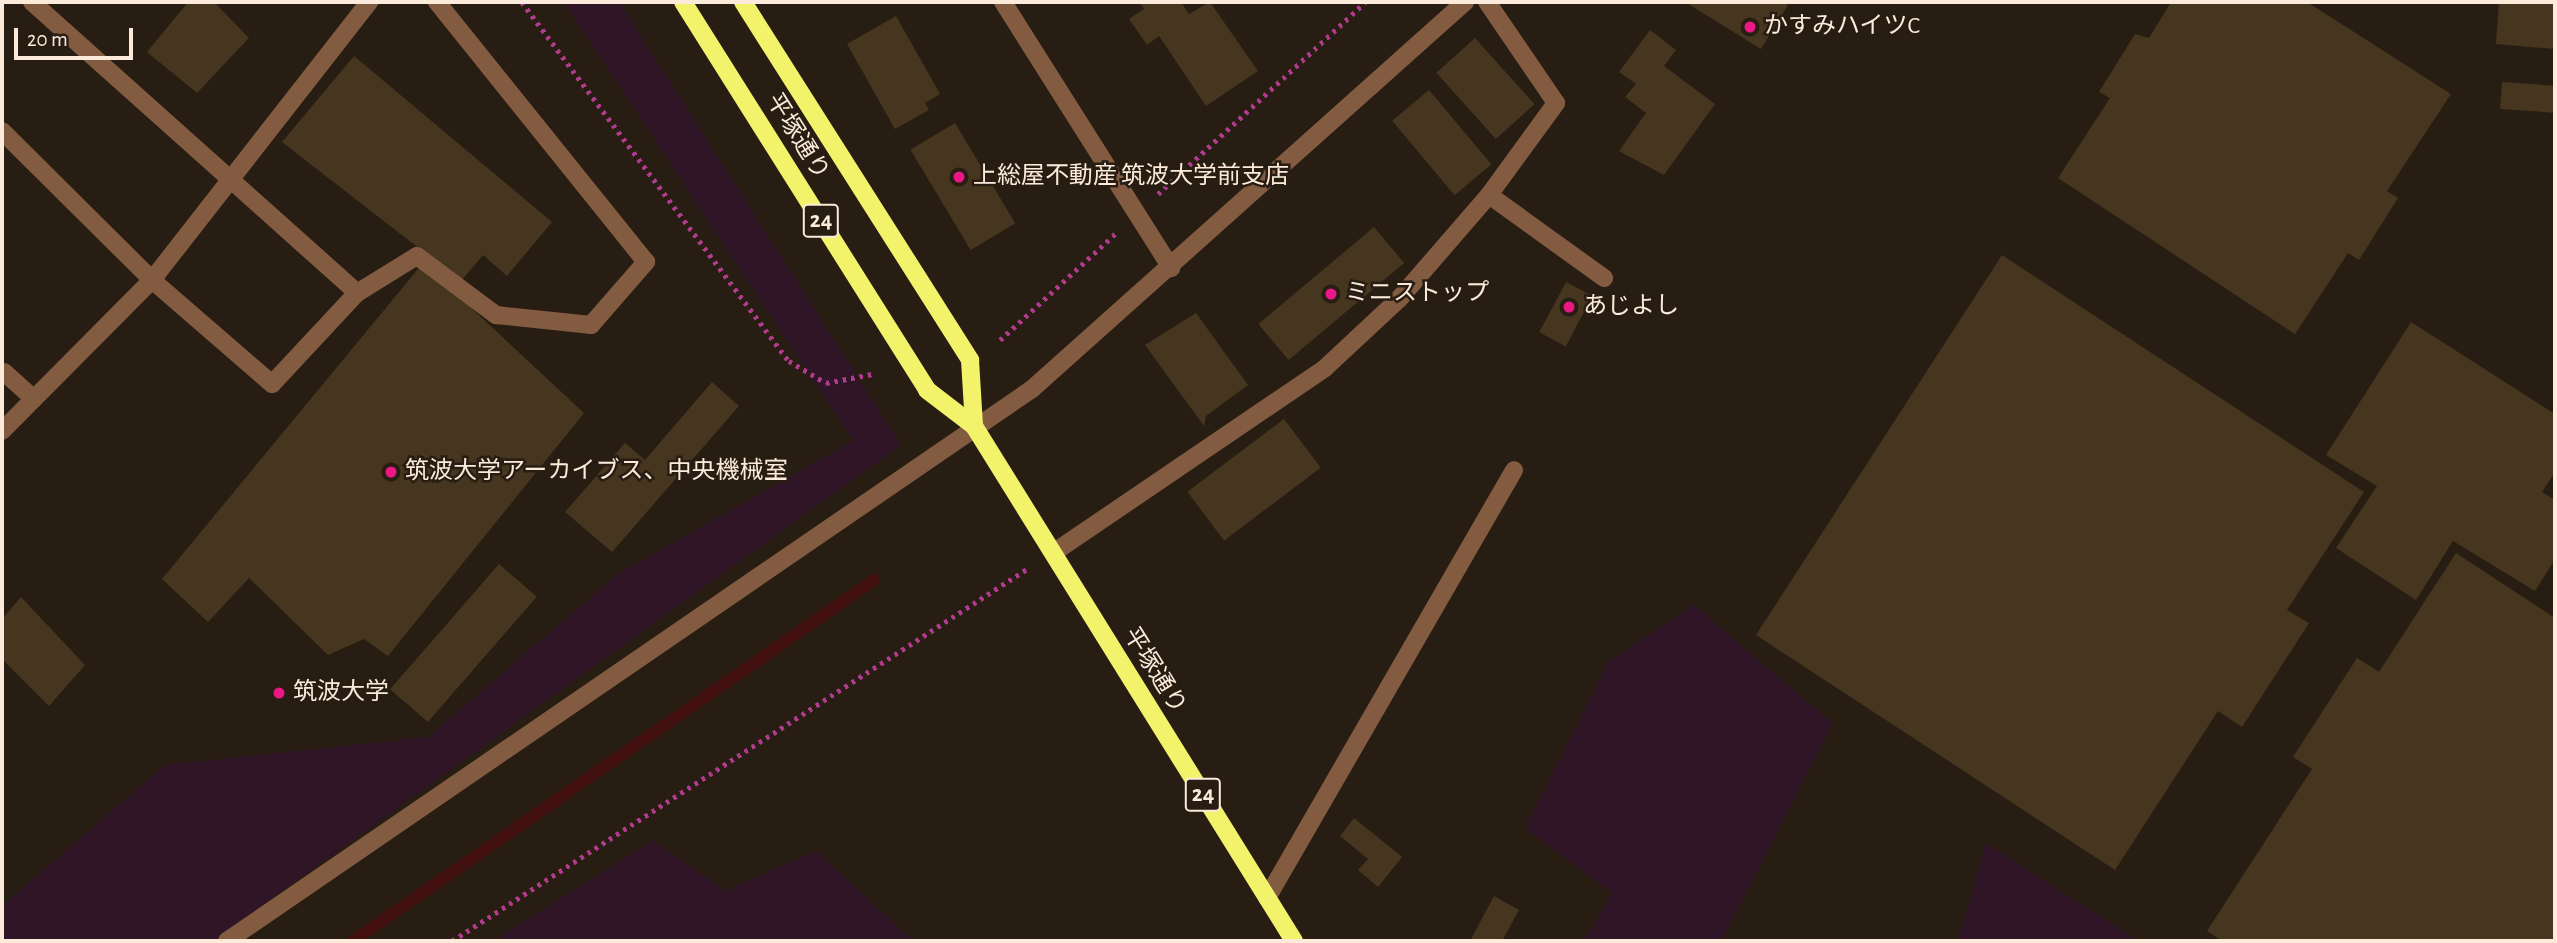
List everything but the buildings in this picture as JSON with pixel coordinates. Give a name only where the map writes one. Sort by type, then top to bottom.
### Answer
[{"type":"main road","name":"平塚通り","points":[[683,2],[927,390],[974,426],[1292,941]]},
{"type":"main road","name":"平塚通り","points":[[743,2],[970,360],[974,426]]},
{"type":"street","points":[[32,2],[356,293]]},
{"type":"street","points":[[2,430],[152,280],[228,178],[369,2]]},
{"type":"street","points":[[2,131],[152,280],[272,384],[356,293],[417,256],[496,315],[592,326],[646,262],[437,2]]},
{"type":"street","points":[[1003,2],[1171,268]]},
{"type":"street","points":[[227,941],[1058,368],[1465,2]]},
{"type":"street","points":[[1053,553],[1325,368],[1399,299],[1489,195],[1556,103],[1487,2]]},
{"type":"street","points":[[1489,195],[1604,278]]},
{"type":"street","points":[[4,372],[33,399]]},
{"type":"street","points":[[1267,898],[1514,470]]},
{"type":"path","points":[[522,2],[789,361],[826,383],[872,374]]},
{"type":"path","points":[[1000,340],[1365,2]]},
{"type":"path","points":[[452,941],[711,778],[840,684],[1053,553]]},
{"type":"shaded area","points":[[564,2],[619,2],[901,445],[213,941],[2,941],[2,906],[165,765],[428,737],[618,574],[853,441]]},
{"type":"shaded area","points":[[1694,605],[1833,724],[1721,941],[1584,941],[1612,893],[1525,828],[1609,661]]},
{"type":"shaded area","points":[[653,840],[725,891],[816,851],[913,941],[493,941]]},
{"type":"shaded area","points":[[1986,843],[2139,941],[1958,941]]},
{"type":"waterway","points":[[353,941],[874,580]]},
{"type":"place","name":"かすみハイツC","points":[[1750,27]]},
{"type":"place","name":"上総屋不動産 筑波大学前支店","points":[[959,177]]},
{"type":"place","name":"ミニストップ","points":[[1331,294]]},
{"type":"place","name":"あじよし","points":[[1569,307]]},
{"type":"place","name":"筑波大学アーカイブス、中央機械室","points":[[391,472]]},
{"type":"place","name":"筑波大学","points":[[279,693]]}]
